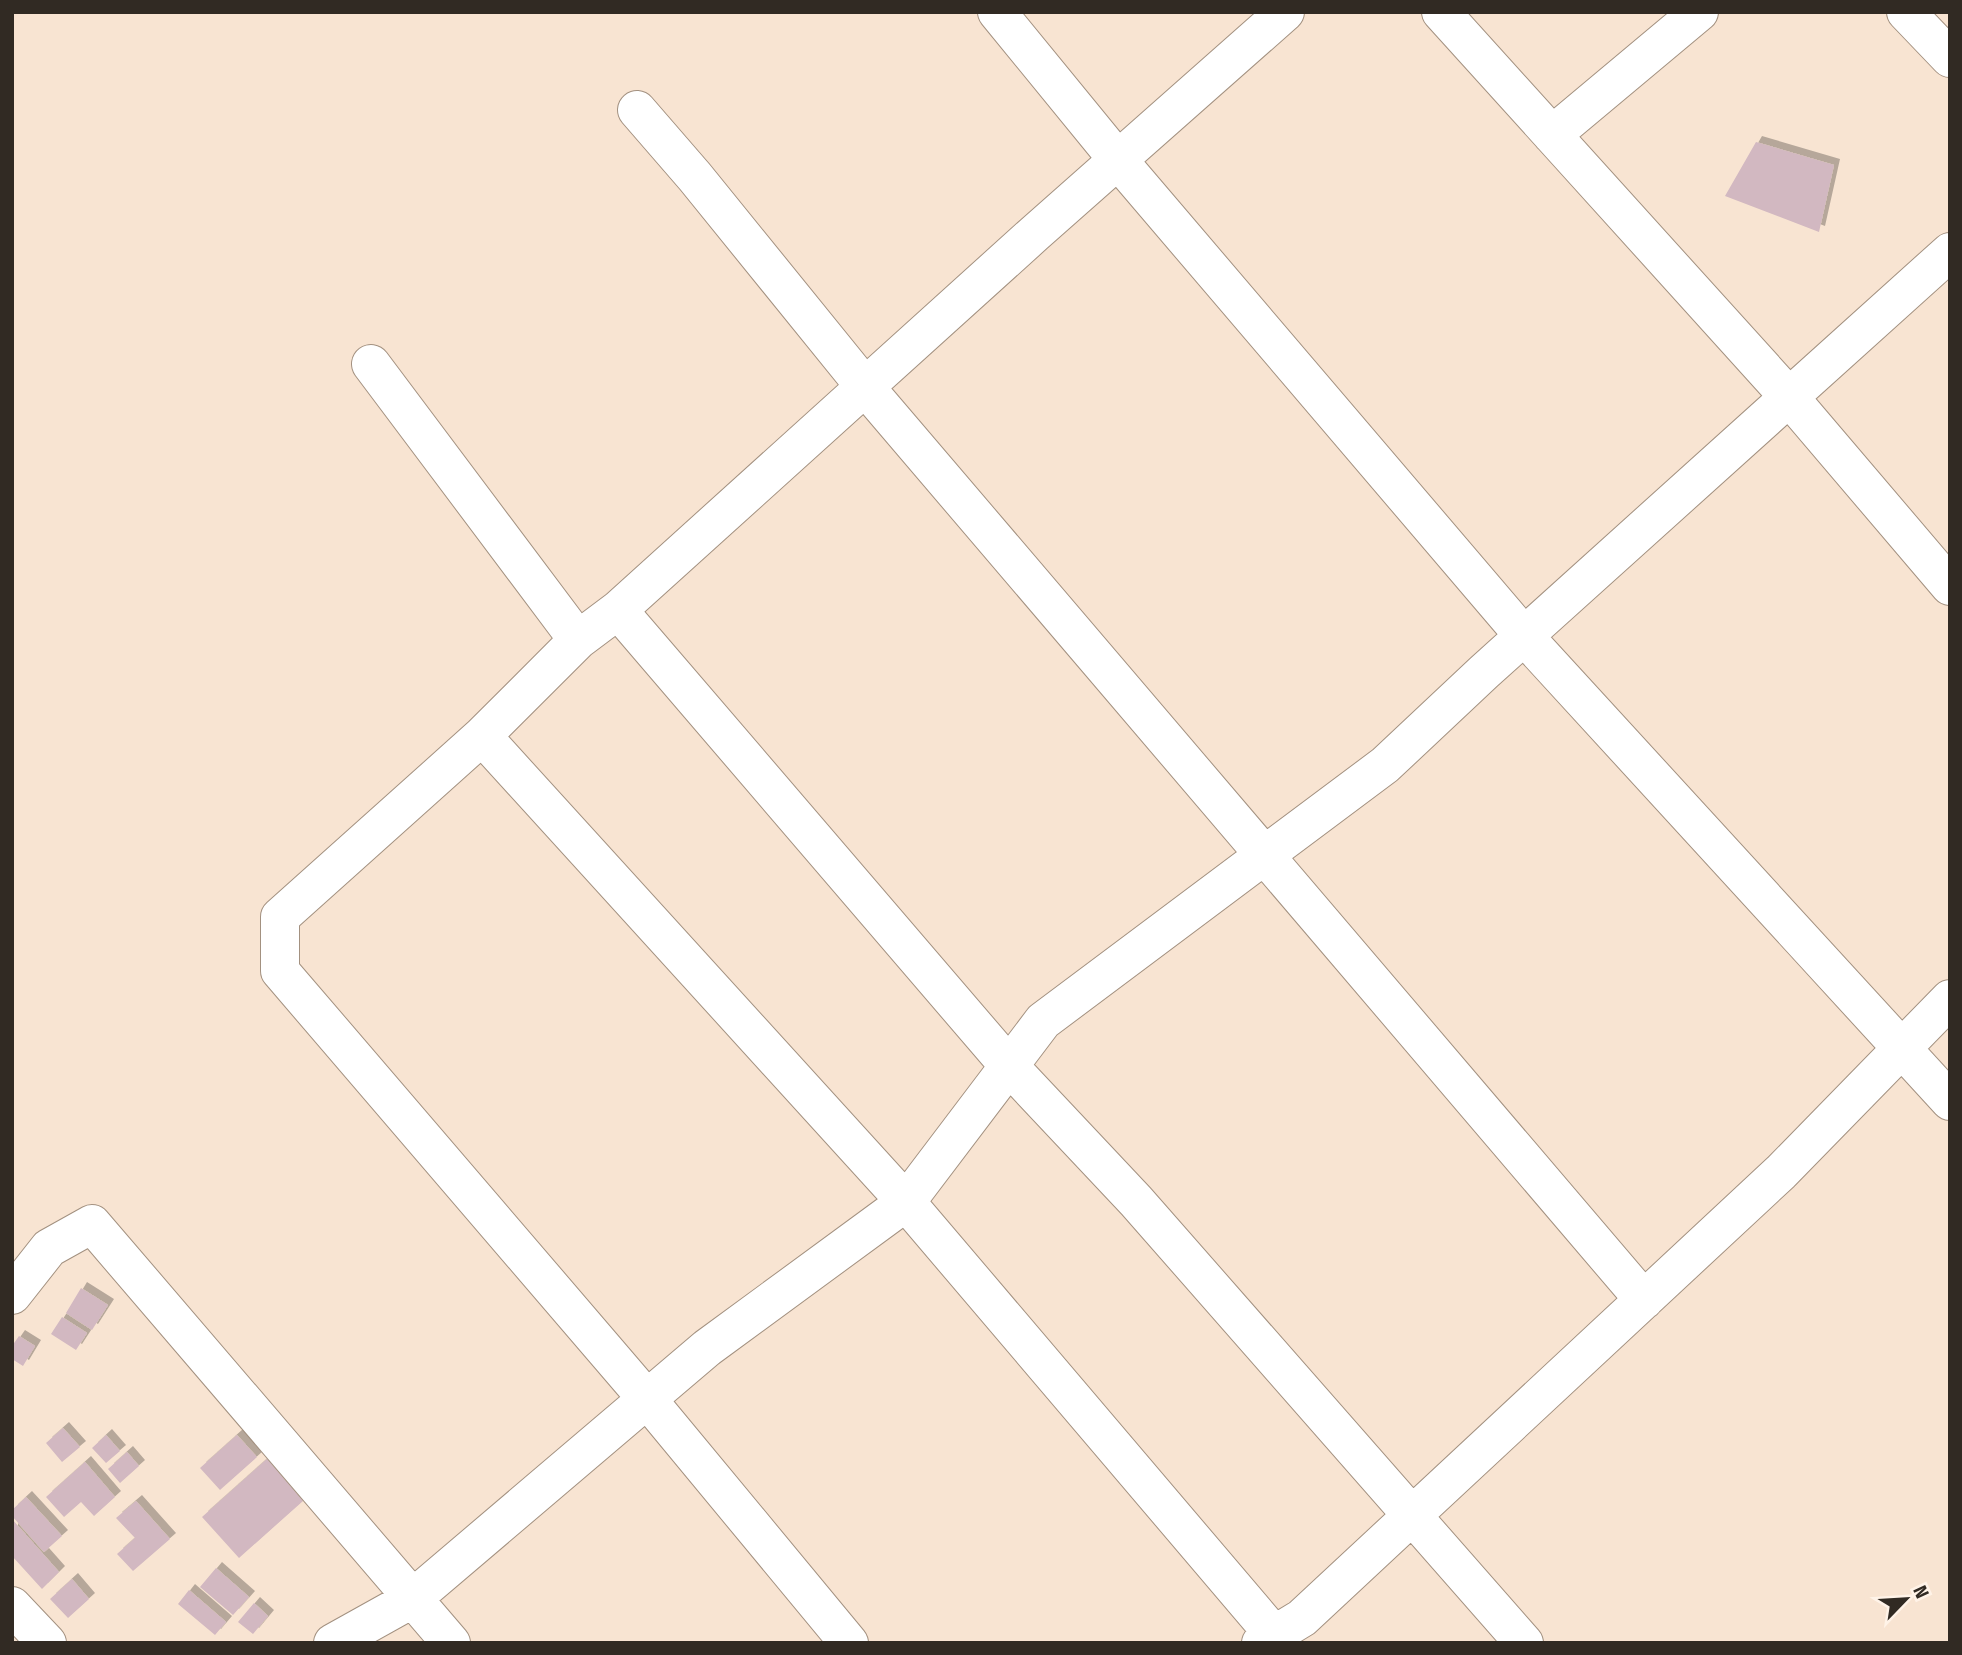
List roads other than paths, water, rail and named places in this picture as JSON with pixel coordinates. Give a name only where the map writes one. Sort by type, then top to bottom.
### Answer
[{"type":"street","points":[[997,12],[1118,160],[1524,636],[1950,1101]]},
{"type":"street","points":[[849,1643],[647,1399],[280,971],[280,917],[482,736],[578,640],[618,610],[1285,12]]},
{"type":"street","points":[[1441,12],[1790,398],[1950,586]]},
{"type":"street","points":[[1552,135],[1699,12]]},
{"type":"street","points":[[1906,12],[1950,58]]},
{"type":"street","points":[[637,110],[695,177],[866,388],[1644,1300]]},
{"type":"street","points":[[333,1643],[412,1599],[707,1348],[906,1202],[1043,1021],[1385,765],[1950,252]]},
{"type":"street","points":[[371,364],[578,640]]},
{"type":"street","points":[[618,610],[1009,1066],[1136,1201],[1524,1643]]},
{"type":"street","points":[[482,736],[906,1202],[1272,1640],[1302,1618],[1781,1172],[1950,999]]},
{"type":"street","points":[[12,1296],[50,1248],[92,1224],[451,1643]]},
{"type":"street","points":[[12,1606],[47,1643]]}]
